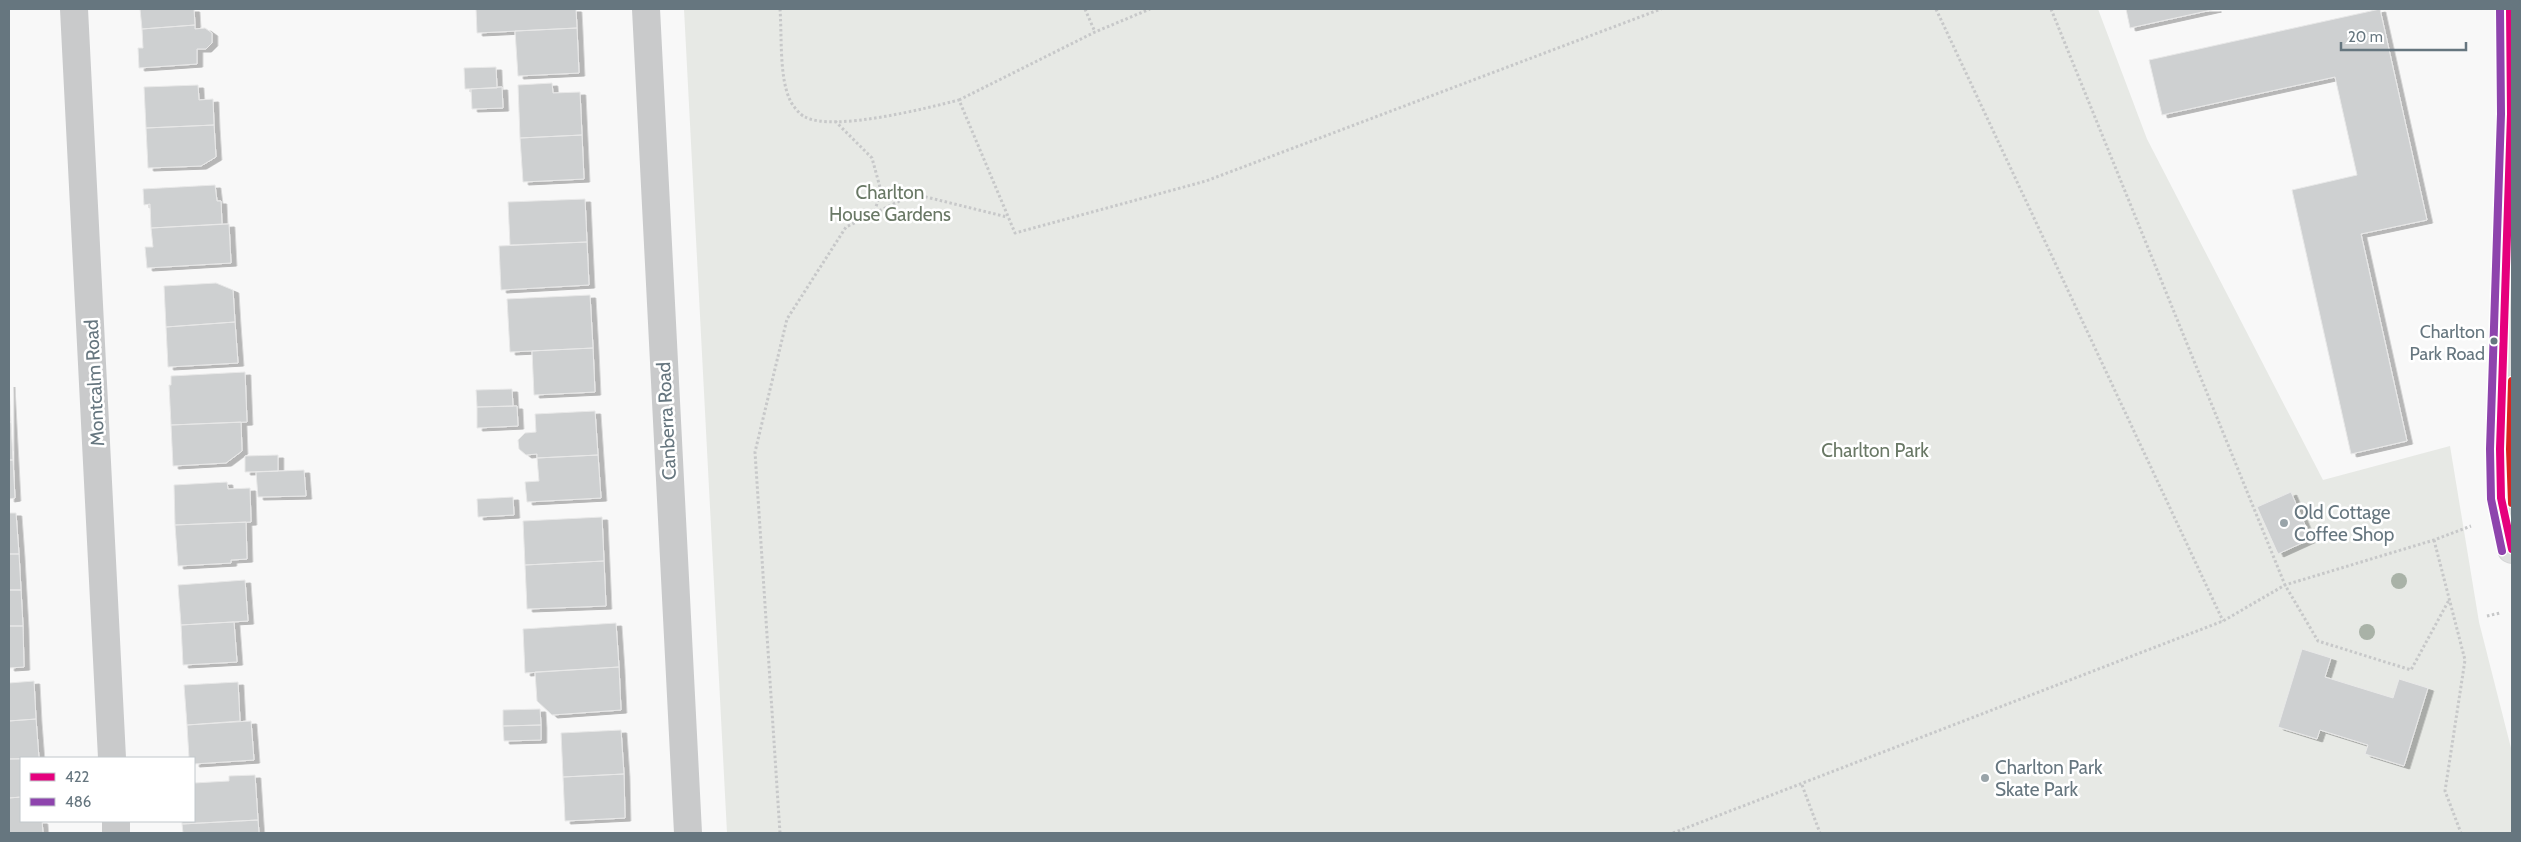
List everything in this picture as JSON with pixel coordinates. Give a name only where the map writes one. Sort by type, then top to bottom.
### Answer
[{"type":"main road","points":[[2510,9],[2511,114],[2500,414],[2512,549]]},
{"type":"street","name":"Montcalm Road","points":[[74,9],[112,757]]},
{"type":"street","name":"Canberra Road","points":[[646,9],[688,833]]},
{"type":"path","points":[[780,9],[785,78],[790,100],[804,117],[826,122],[916,111],[959,100],[1095,32],[1150,9]]},
{"type":"path","points":[[1085,9],[1095,32]]},
{"type":"path","points":[[959,100],[1015,233],[1206,181],[1661,9]]},
{"type":"path","points":[[1936,9],[2223,621]]},
{"type":"path","points":[[2051,9],[2285,585],[2318,640],[2411,670],[2449,600]]},
{"type":"path","points":[[835,121],[872,158],[882,191],[874,214]]},
{"type":"path","points":[[780,833],[755,452],[787,319],[846,227],[914,194],[1008,217]]},
{"type":"path","points":[[1673,833],[1802,785],[2223,621],[2285,585],[2434,540],[2472,526]]},
{"type":"path","points":[[2434,540],[2465,660],[2445,791],[2461,833]]},
{"type":"path","points":[[2487,616],[2500,613]]},
{"type":"path","points":[[1802,785],[1820,833]]},
{"type":"green space","name":"Charlton Park","points":[[684,9],[2098,9],[2147,139],[2323,480],[2450,446],[2479,622],[2512,752],[2512,833],[727,833]]},
{"type":"building","points":[[140,9],[194,9],[195,25],[142,29]]},
{"type":"building","points":[[476,9],[576,9],[577,28],[477,33]]},
{"type":"building","points":[[2126,9],[2216,9],[2130,28]]},
{"type":"building","points":[[2380,9],[2427,220],[2361,234],[2407,441],[2351,454],[2292,190],[2357,175],[2335,77],[2162,115],[2149,60]]},
{"type":"building","points":[[195,25],[195,29],[205,28],[212,33],[212,43],[206,49],[197,49],[197,64],[139,68],[138,48],[143,48],[142,29]]},
{"type":"building","points":[[577,28],[579,73],[518,76],[515,31]]},
{"type":"building","points":[[496,67],[497,88],[465,89],[464,68]]},
{"type":"building","points":[[552,83],[553,93],[580,92],[582,135],[520,138],[518,85]]},
{"type":"building","points":[[198,85],[199,100],[213,99],[214,125],[146,128],[144,87]]},
{"type":"building","points":[[502,87],[503,108],[472,109],[471,89]]},
{"type":"building","points":[[214,125],[216,157],[201,166],[148,168],[146,128]]},
{"type":"building","points":[[582,135],[584,179],[523,182],[520,138]]},
{"type":"building","points":[[215,185],[217,201],[221,201],[222,224],[151,228],[150,204],[144,205],[143,189]]},
{"type":"building","points":[[585,199],[587,242],[510,245],[508,202]]},
{"type":"building","points":[[229,224],[231,263],[147,268],[145,247],[153,247],[151,228]]},
{"type":"building","points":[[587,242],[589,285],[501,290],[499,246]]},
{"type":"building","points":[[216,283],[233,290],[235,322],[166,327],[164,286]]},
{"type":"building","points":[[590,295],[593,348],[510,352],[507,299]]},
{"type":"building","points":[[235,322],[238,363],[168,367],[166,327]]},
{"type":"building","points":[[593,348],[595,392],[534,395],[532,351]]},
{"type":"building","points":[[245,372],[247,422],[171,425],[169,385],[171,385],[171,376]]},
{"type":"building","points":[[9,384],[11,422],[9,422]]},
{"type":"building","points":[[512,389],[513,406],[477,407],[476,390]]},
{"type":"building","points":[[517,406],[518,426],[477,428],[477,407]]},
{"type":"building","points":[[595,411],[598,455],[537,458],[537,454],[526,455],[519,449],[518,440],[525,433],[536,432],[535,414]]},
{"type":"building","points":[[9,422],[11,422],[13,460],[9,460]]},
{"type":"building","points":[[241,422],[242,451],[226,463],[173,466],[171,425]]},
{"type":"building","points":[[278,455],[278,471],[245,472],[245,456]]},
{"type":"building","points":[[598,455],[601,498],[527,502],[525,482],[539,481],[537,458]]},
{"type":"building","points":[[9,460],[13,460],[15,498],[9,499]]},
{"type":"building","points":[[304,470],[306,496],[258,497],[256,472]]},
{"type":"building","points":[[227,482],[228,489],[250,488],[251,522],[175,525],[174,485]]},
{"type":"building","name":"Old Cottage Coffee Shop","points":[[2291,492],[2311,539],[2278,554],[2257,507]]},
{"type":"building","points":[[513,497],[514,515],[478,517],[477,499]]},
{"type":"building","points":[[9,513],[16,513],[19,554],[9,554]]},
{"type":"building","points":[[602,517],[604,561],[525,565],[523,521]]},
{"type":"building","points":[[246,522],[247,559],[231,560],[231,563],[178,566],[175,525]]},
{"type":"building","points":[[9,554],[19,554],[21,590],[9,590]]},
{"type":"building","points":[[604,561],[606,606],[527,609],[525,565]]},
{"type":"building","points":[[245,580],[248,621],[181,625],[178,585]]},
{"type":"building","points":[[9,590],[21,590],[23,626],[9,626]]},
{"type":"building","points":[[234,622],[237,662],[183,665],[181,625]]},
{"type":"building","points":[[616,623],[619,667],[525,673],[523,629]]},
{"type":"building","points":[[9,626],[23,626],[24,667],[9,668]]},
{"type":"building","points":[[2302,649],[2331,658],[2325,677],[2393,698],[2399,679],[2428,688],[2404,766],[2365,754],[2368,745],[2320,730],[2317,739],[2278,727]]},
{"type":"building","points":[[619,667],[621,710],[552,715],[537,701],[535,672]]},
{"type":"building","points":[[34,681],[36,719],[9,721],[9,683]]},
{"type":"building","points":[[238,682],[240,721],[187,725],[184,685]]},
{"type":"building","points":[[540,709],[541,725],[503,726],[503,710]]},
{"type":"building","points":[[36,719],[39,757],[9,759],[9,721]]},
{"type":"building","points":[[251,721],[254,760],[195,764],[195,757],[189,757],[187,725]]},
{"type":"building","points":[[541,725],[541,740],[504,741],[503,726]]},
{"type":"building","points":[[621,730],[624,774],[563,777],[561,733]]},
{"type":"building","points":[[9,759],[20,759],[20,797],[9,798]]},
{"type":"building","points":[[624,774],[625,818],[565,821],[563,777]]},
{"type":"building","points":[[255,775],[258,820],[182,824],[182,822],[195,822],[195,783],[229,781],[229,776]]},
{"type":"building","points":[[20,797],[20,822],[42,822],[43,833],[9,833],[9,798]]},
{"type":"building","points":[[258,820],[259,833],[183,833],[182,824]]},
{"type":"transit line","name":"486","points":[[2500,9],[2501,114],[2490,449],[2491,499],[2502,551]]},
{"type":"transit line","name":"422","points":[[2510,9],[2511,114],[2500,449],[2501,498],[2512,549]]},
{"type":"transit line","points":[[2512,381],[2510,449],[2512,503]]},
{"type":"place","name":"Charlton Park Road","points":[[2494,341]]},
{"type":"place","name":"Old Cottage Coffee Shop","points":[[2284,523]]},
{"type":"place","name":"Charlton Park Skate Park","points":[[1985,778]]},
{"type":"park label","name":"Charlton House Gardens","points":[[890,203]]}]
